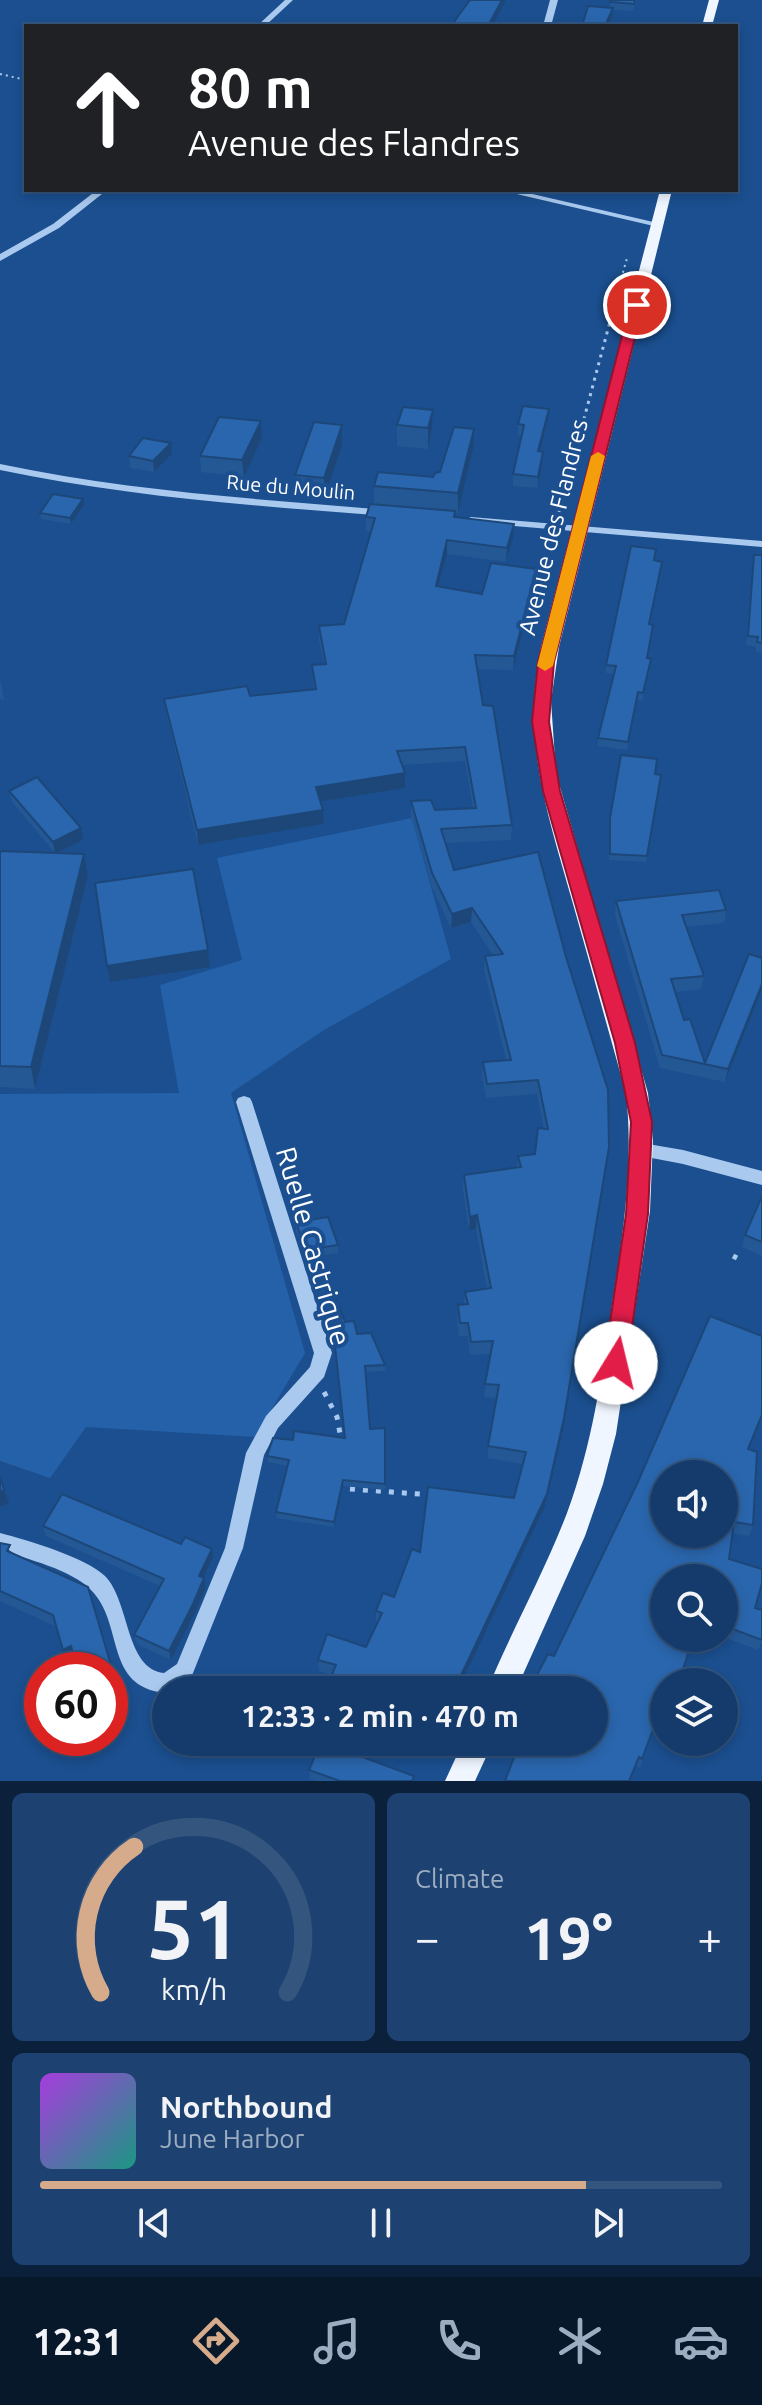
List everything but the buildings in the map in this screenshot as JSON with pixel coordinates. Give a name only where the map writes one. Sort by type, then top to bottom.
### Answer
[{"type":"main road","points":[[708,24],[714,0]]},
{"type":"main road","name":"Avenue des Flandres","points":[[507,1676],[577,1523],[596,1463],[611,1394],[633,1253],[642,1150],[640,1108],[630,1063],[551,791],[541,738],[541,705],[546,662],[666,192]]},
{"type":"main road","points":[[460,1781],[472,1756]]},
{"type":"street","points":[[263,24],[289,0]]},
{"type":"street","points":[[548,24],[554,0]]},
{"type":"street","points":[[0,258],[66,219],[100,192]]},
{"type":"street","points":[[512,192],[658,224]]},
{"type":"street","name":"Rue du Moulin","points":[[0,467],[127,491],[404,514]]},
{"type":"street","points":[[465,519],[762,544]]},
{"type":"street","name":"Ruelle Castrique","points":[[244,1102],[321,1346],[322,1359],[314,1376]]},
{"type":"street","points":[[642,1150],[683,1157],[762,1178]]},
{"type":"street","points":[[0,1542],[91,1578],[107,1594],[134,1669],[151,1683],[173,1681],[184,1671],[234,1548],[260,1442],[279,1412],[314,1376]]},
{"type":"path","points":[[0,74],[24,80]]},
{"type":"path","points":[[556,527],[638,221]]},
{"type":"path","name":"Ruelle Castrique","points":[[314,1376],[337,1417],[341,1440]]},
{"type":"path","points":[[336,1472],[334,1488],[436,1496]]},
{"type":"shaded area","points":[[412,818],[451,959],[324,1030],[231,1093],[305,1353],[255,1437],[86,1427],[50,1478],[0,1461],[0,1094],[179,1093],[160,985],[242,960],[217,858]]},
{"type":"slow traffic","points":[[545,666],[598,456]]},
{"type":"route","points":[[616,1363],[633,1253],[642,1150],[641,1122],[625,1043],[551,791],[540,722],[546,662],[637,305]]}]
